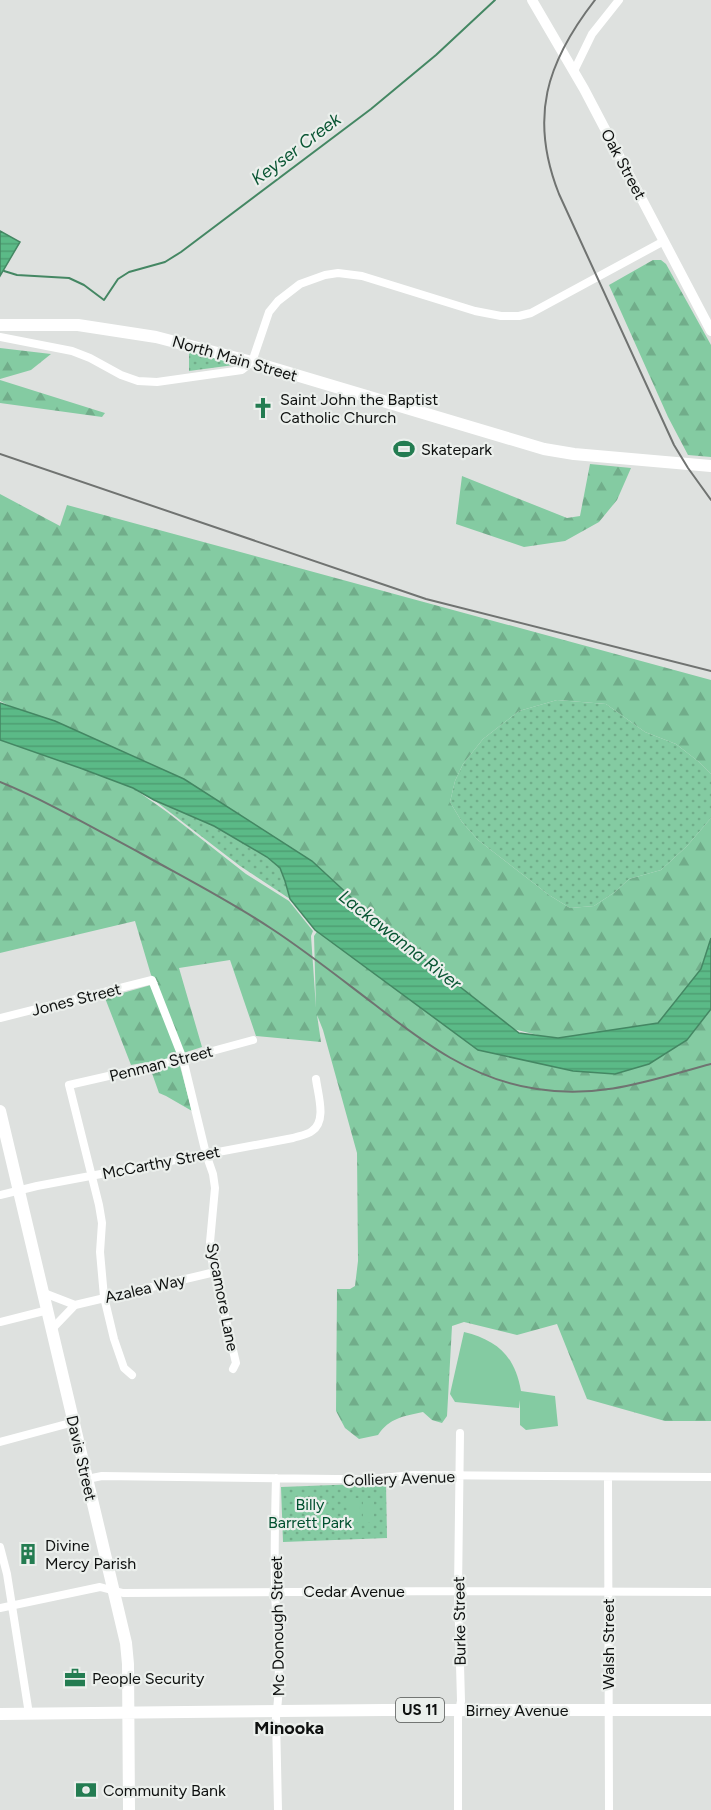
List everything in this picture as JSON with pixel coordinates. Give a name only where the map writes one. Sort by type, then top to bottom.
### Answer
[{"type":"main road","name":"North Main Street","points":[[0,325],[78,326],[145,335],[252,362],[544,449],[574,454],[707,466]]},
{"type":"main road","name":"Davis Street","points":[[0,1111],[128,1657],[129,1810]]},
{"type":"main road","name":"Birney Avenue","points":[[0,1714],[711,1710]]},
{"type":"street","name":"Oak Street","points":[[532,0],[574,71],[711,331]]},
{"type":"street","points":[[574,71],[592,34],[619,0]]},
{"type":"street","points":[[0,337],[72,351],[138,381],[171,381],[242,370],[252,362],[269,312],[278,301],[300,284],[326,275],[338,273],[362,276],[475,311],[501,316],[519,316],[538,309],[664,241]]},
{"type":"street","name":"Jones Street","points":[[0,1018],[152,980],[183,1059]]},
{"type":"street","name":"Penman Street","points":[[91,1176],[69,1085],[183,1059],[253,1040]]},
{"type":"street","points":[[183,1059],[206,1154]]},
{"type":"street","name":"McCarthy Street","points":[[0,1195],[310,1133],[319,1124],[321,1116],[316,1079]]},
{"type":"street","name":"Sycamore Lane","points":[[206,1154],[215,1188],[210,1242],[236,1363],[233,1369]]},
{"type":"street","points":[[91,1176],[102,1223],[100,1252],[104,1297],[124,1368],[132,1375]]},
{"type":"street","name":"Azalea Way","points":[[75,1305],[215,1272]]},
{"type":"street","points":[[44,1293],[75,1305],[52,1329]]},
{"type":"street","points":[[0,1322],[48,1310]]},
{"type":"street","points":[[0,1442],[74,1422]]},
{"type":"street","name":"Burke Street","points":[[459,1810],[460,1433]]},
{"type":"street","name":"Colliery Avenue","points":[[87,1479],[102,1476],[371,1479],[412,1475],[711,1477]]},
{"type":"street","name":"Walsh Street","points":[[608,1477],[609,1810]]},
{"type":"street","name":"Mc Donough Street","points":[[276,1478],[278,1810]]},
{"type":"street","points":[[0,1547],[12,1605],[29,1714]]},
{"type":"street","name":"Cedar Avenue","points":[[0,1608],[100,1587],[123,1593],[711,1592]]},
{"type":"green space","points":[[653,260],[661,260],[666,264],[711,345],[711,457],[688,455],[668,417],[609,285]]},
{"type":"green space","points":[[0,348],[51,354],[31,370],[0,379]]},
{"type":"green space","points":[[189,350],[237,364],[189,371]]},
{"type":"green space","points":[[0,380],[105,413],[102,417],[0,403]]},
{"type":"green space","points":[[590,464],[631,468],[617,500],[599,522],[565,541],[524,547],[456,524],[462,476],[567,518],[580,516]]},
{"type":"green space","points":[[0,494],[60,526],[67,505],[711,680],[711,774],[676,744],[645,732],[606,704],[557,700],[519,711],[483,739],[463,764],[455,781],[450,802],[462,822],[478,840],[549,895],[570,908],[594,906],[629,879],[661,870],[687,846],[711,818],[711,954],[704,976],[659,1028],[562,1041],[513,1029],[359,915],[113,760],[0,701]]},
{"type":"green space","points":[[557,700],[606,704],[645,732],[676,744],[711,774],[711,818],[687,846],[661,870],[629,879],[594,906],[570,908],[549,895],[478,840],[462,822],[450,802],[455,781],[463,764],[483,739],[519,711]]},
{"type":"green space","points":[[0,740],[89,770],[133,788],[246,874],[289,901],[313,931],[311,936],[316,1008],[314,936],[318,930],[478,1050],[573,1071],[615,1074],[687,1040],[711,1009],[711,1421],[665,1421],[587,1399],[557,1324],[517,1335],[464,1322],[452,1326],[447,1416],[442,1423],[432,1420],[423,1412],[398,1419],[382,1429],[378,1435],[359,1439],[345,1428],[336,1411],[337,1289],[350,1289],[355,1286],[358,1261],[357,1153],[317,1015],[321,1042],[256,1036],[230,960],[179,968],[202,1047],[177,1055],[192,1111],[159,1093],[148,1062],[131,1065],[105,998],[158,983],[151,975],[135,921],[0,953]]},
{"type":"green space","points":[[154,800],[214,826],[267,857],[280,868],[290,899],[240,866]]},
{"type":"green space","points":[[464,1332],[476,1335],[503,1351],[514,1368],[521,1391],[555,1396],[558,1426],[526,1430],[520,1425],[520,1400],[519,1408],[455,1402],[450,1394]]},
{"type":"green space","name":"Billy Barrett Park","points":[[386,1483],[387,1538],[283,1542],[281,1487]]},
{"type":"green space","points":[[348,1498],[359,1498],[360,1522],[348,1522]]},
{"type":"green space","points":[[363,1498],[374,1498],[374,1522],[363,1522]]},
{"type":"water","points":[[0,231],[20,242],[0,276]]},
{"type":"water","name":"Lackawanna River","points":[[0,703],[55,721],[184,779],[312,861],[381,925],[519,1033],[558,1038],[658,1023],[701,969],[711,938],[711,1009],[687,1040],[649,1064],[615,1074],[573,1071],[478,1050],[315,930],[290,899],[280,868],[267,857],[214,826],[154,800],[133,788],[0,740]]},
{"type":"waterway","name":"Keyser Creek","points":[[4,271],[17,275],[69,278],[84,285],[104,300],[118,279],[129,272],[165,262],[181,252],[371,109],[436,55],[495,0]]},
{"type":"railway","points":[[595,0],[564,46],[547,92],[544,116],[545,140],[550,166],[559,194],[674,445],[711,500]]},
{"type":"railway","points":[[0,454],[426,599],[711,671]]},
{"type":"railway","points":[[0,782],[72,816],[240,909],[298,947],[431,1046],[450,1058],[492,1077],[537,1089],[583,1092],[646,1082],[711,1064]]},
{"type":"place","name":"Saint John the Baptist Catholic Church","points":[[263,408]]},
{"type":"place","name":"Skatepark","points":[[404,449]]},
{"type":"place","name":"Divine Mercy Parish","points":[[28,1554]]},
{"type":"place","name":"People Security","points":[[75,1678]]},
{"type":"place","name":"Community Bank","points":[[86,1790]]},
{"type":"district","name":"Minooka","points":[[289,1728]]}]
